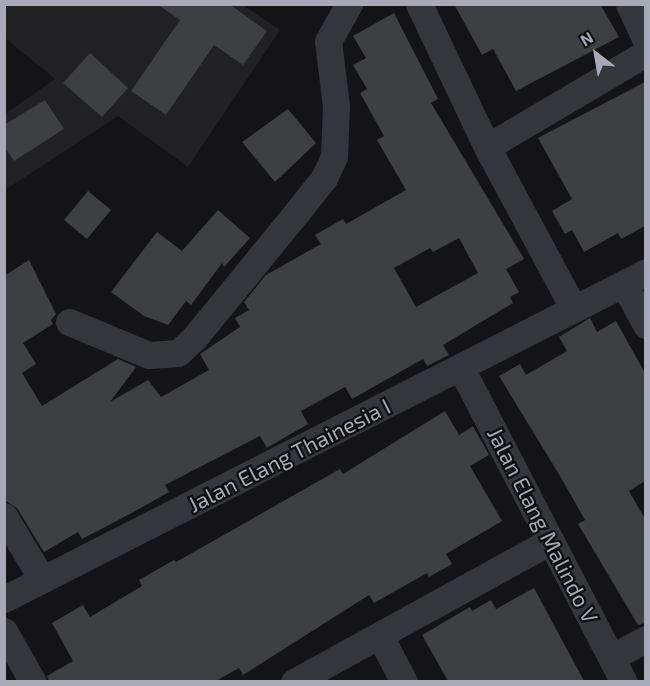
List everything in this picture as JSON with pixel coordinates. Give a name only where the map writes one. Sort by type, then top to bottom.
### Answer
[{"type":"street","points":[[69,322],[131,350],[158,356],[178,353],[195,337],[324,178],[334,157],[337,117],[328,41],[349,4]]},
{"type":"street","points":[[419,4],[487,147],[574,309]]},
{"type":"street","points":[[629,4],[645,40]]},
{"type":"street","points":[[487,147],[645,53]]},
{"type":"street","points":[[635,278],[645,325]]},
{"type":"street","name":"Jalan Elang Thainesia I","points":[[4,599],[635,278]]},
{"type":"street","name":"Jalan Elang Malindo V","points":[[461,368],[624,681]]},
{"type":"street","points":[[4,516],[42,579]]},
{"type":"street","points":[[294,681],[550,541]]},
{"type":"street","points":[[4,631],[33,681]]},
{"type":"street","points":[[380,636],[404,681]]},
{"type":"street","points":[[612,657],[645,639]]},
{"type":"shaded area","points":[[5,5],[243,5],[280,30],[188,167],[118,116],[5,190],[5,114],[55,79],[5,38]]},
{"type":"building","points":[[157,4],[229,4],[267,31],[243,65],[214,45],[166,115],[131,91],[180,20]]},
{"type":"building","points":[[454,4],[600,4],[619,37],[516,91],[493,49],[482,55]]},
{"type":"building","points":[[394,13],[438,99],[431,103],[524,259],[506,269],[519,292],[510,297],[513,303],[443,345],[449,355],[427,366],[423,359],[352,399],[345,387],[301,411],[308,424],[267,448],[260,436],[165,485],[169,492],[128,515],[82,539],[78,532],[44,552],[17,508],[4,500],[4,276],[29,260],[56,314],[51,320],[53,324],[23,343],[36,364],[22,373],[42,406],[118,359],[136,367],[110,402],[148,380],[161,397],[209,370],[200,354],[240,327],[235,318],[249,310],[244,302],[266,275],[321,244],[315,235],[343,219],[346,224],[406,190],[377,140],[384,136],[360,93],[367,89],[353,65],[366,58],[353,36]],"holes":[[[459,238],[478,273],[416,307],[394,268],[430,248],[433,252]]]},
{"type":"building","points":[[90,53],[128,88],[102,117],[63,83]]},
{"type":"building","points":[[645,82],[645,226],[621,239],[618,233],[584,252],[572,230],[565,234],[552,211],[572,199],[538,138]]},
{"type":"building","points":[[45,100],[64,129],[14,161],[4,146],[4,125]]},
{"type":"building","points":[[288,109],[316,143],[275,182],[242,142]]},
{"type":"building","points":[[88,191],[111,210],[87,239],[64,220]]},
{"type":"building","points":[[218,210],[250,238],[224,267],[222,263],[191,305],[186,301],[168,325],[144,316],[111,292],[157,232],[182,251]]},
{"type":"building","points":[[590,318],[597,332],[616,321],[645,373],[645,481],[629,491],[645,519],[645,623],[638,625],[578,524],[585,520],[499,376],[520,364],[526,375],[567,351],[559,337]]},
{"type":"building","points":[[445,411],[459,435],[473,426],[489,455],[470,466],[502,521],[446,554],[452,564],[429,577],[427,573],[374,603],[369,595],[243,675],[239,668],[216,681],[49,681],[47,676],[73,661],[52,623],[83,605],[90,617],[142,586],[139,580],[174,560],[176,562],[340,469],[343,474]]},
{"type":"building","points":[[534,588],[584,681],[448,681],[422,635],[470,607],[472,611],[491,600],[496,609]]}]
